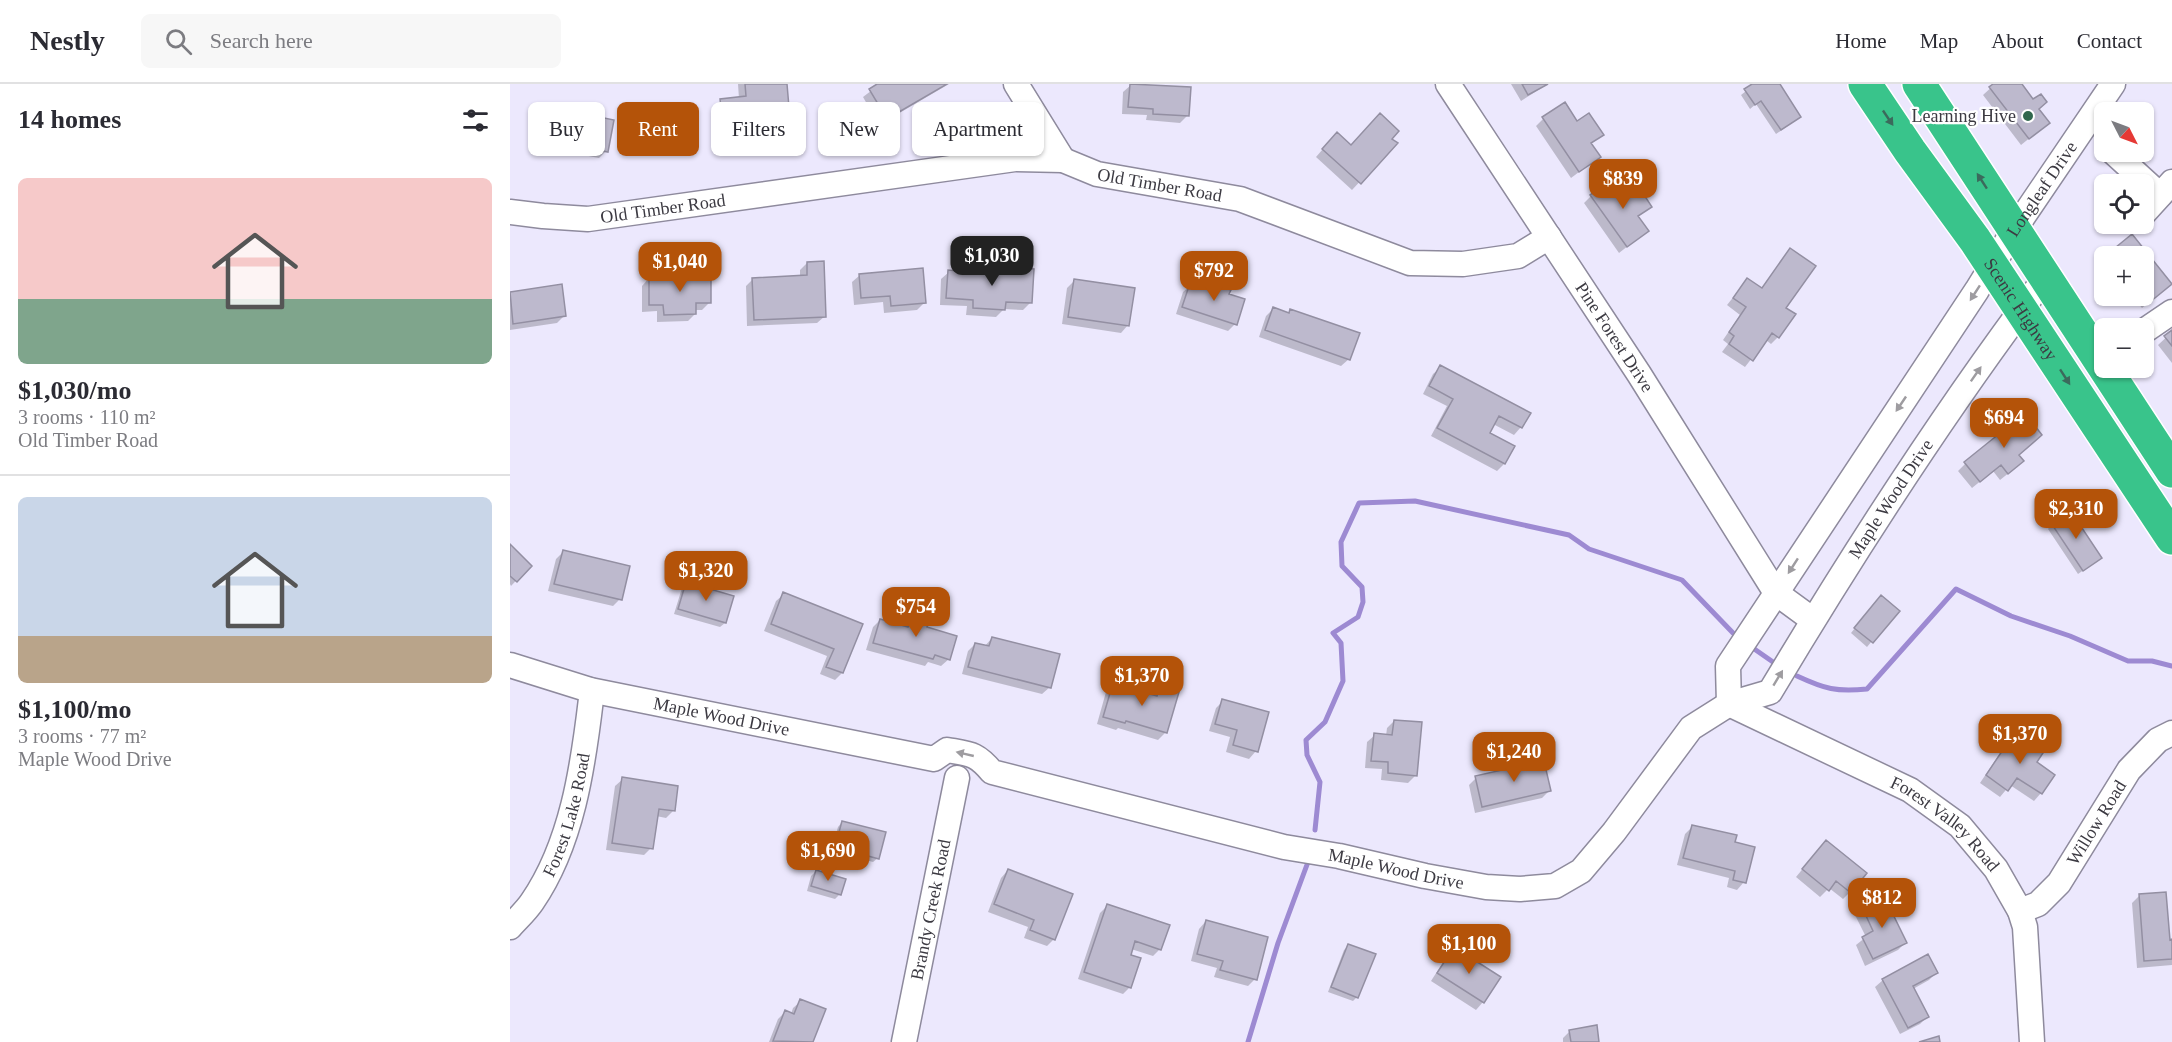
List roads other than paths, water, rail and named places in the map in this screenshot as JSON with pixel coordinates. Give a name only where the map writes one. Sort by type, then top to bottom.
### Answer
[{"type":"highway","name":"Scenic Highway","points":[[1865,84],[1992,265],[2172,538]]},
{"type":"highway","name":"Scenic Highway","points":[[1919,84],[2045,278],[2094,347]]},
{"type":"highway","name":"Scenic Highway","points":[[2116,378],[2167,452]]},
{"type":"street","points":[[1016,84],[1063,160]]},
{"type":"street","name":"Pine Forest Drive","points":[[1448,84],[1646,383],[1776,593]]},
{"type":"street","name":"Longleaf Drive","points":[[1992,265],[2113,84]]},
{"type":"street","points":[[2086,127],[2094,135]]},
{"type":"street","name":"Old Timber Road","points":[[510,212],[588,219],[1015,159],[1063,160],[1097,174],[1240,199],[1410,263],[1463,264],[1518,256],[1549,237]]},
{"type":"street","points":[[2128,162],[2166,188],[2154,202]]},
{"type":"street","points":[[1729,704],[1728,666],[1992,265]]},
{"type":"street","name":"Maple Wood Drive","points":[[510,665],[590,690],[934,759],[947,750],[962,753],[980,758],[992,772],[1284,847],[1339,856],[1425,876],[1486,887],[1521,889],[1555,886],[1581,871],[1621,824],[1691,728],[1729,704],[1770,692],[1813,620],[1935,434],[2045,278]]},
{"type":"street","points":[[2154,324],[2172,312]]},
{"type":"street","points":[[1776,593],[1813,620]]},
{"type":"street","name":"Forest Lake Road","points":[[510,927],[531,903],[556,860],[582,770],[591,699],[590,690]]},
{"type":"street","name":"Forest Valley Road","points":[[1729,704],[1910,790],[1960,826],[1996,869],[2020,910],[2025,927],[2032,1042]]},
{"type":"street","name":"Willow Road","points":[[2020,910],[2038,904],[2059,883],[2129,770],[2158,740],[2172,734]]},
{"type":"street","name":"Maple Wood Drive","points":[[934,759],[942,772],[957,778]]},
{"type":"street","points":[[957,778],[974,782],[992,772]]},
{"type":"street","name":"Brandy Creek Road","points":[[904,1042],[957,778]]},
{"type":"waterway","points":[[1315,830],[1320,782],[1307,755],[1306,740],[1325,722],[1343,681],[1341,643],[1333,633],[1358,617],[1363,602],[1362,587],[1342,566],[1341,542],[1359,503],[1415,501],[1569,535],[1589,549],[1682,580],[1733,633]]},
{"type":"waterway","points":[[1797,676],[1831,689],[1867,689],[1956,589],[2011,616],[2070,636],[2128,661],[2152,661],[2172,666]]},
{"type":"waterway","points":[[1750,646],[1773,662]]},
{"type":"waterway","points":[[1248,1042],[1278,943],[1308,862]]},
{"type":"place","name":"Learning Hive","points":[[2028,116]]}]
